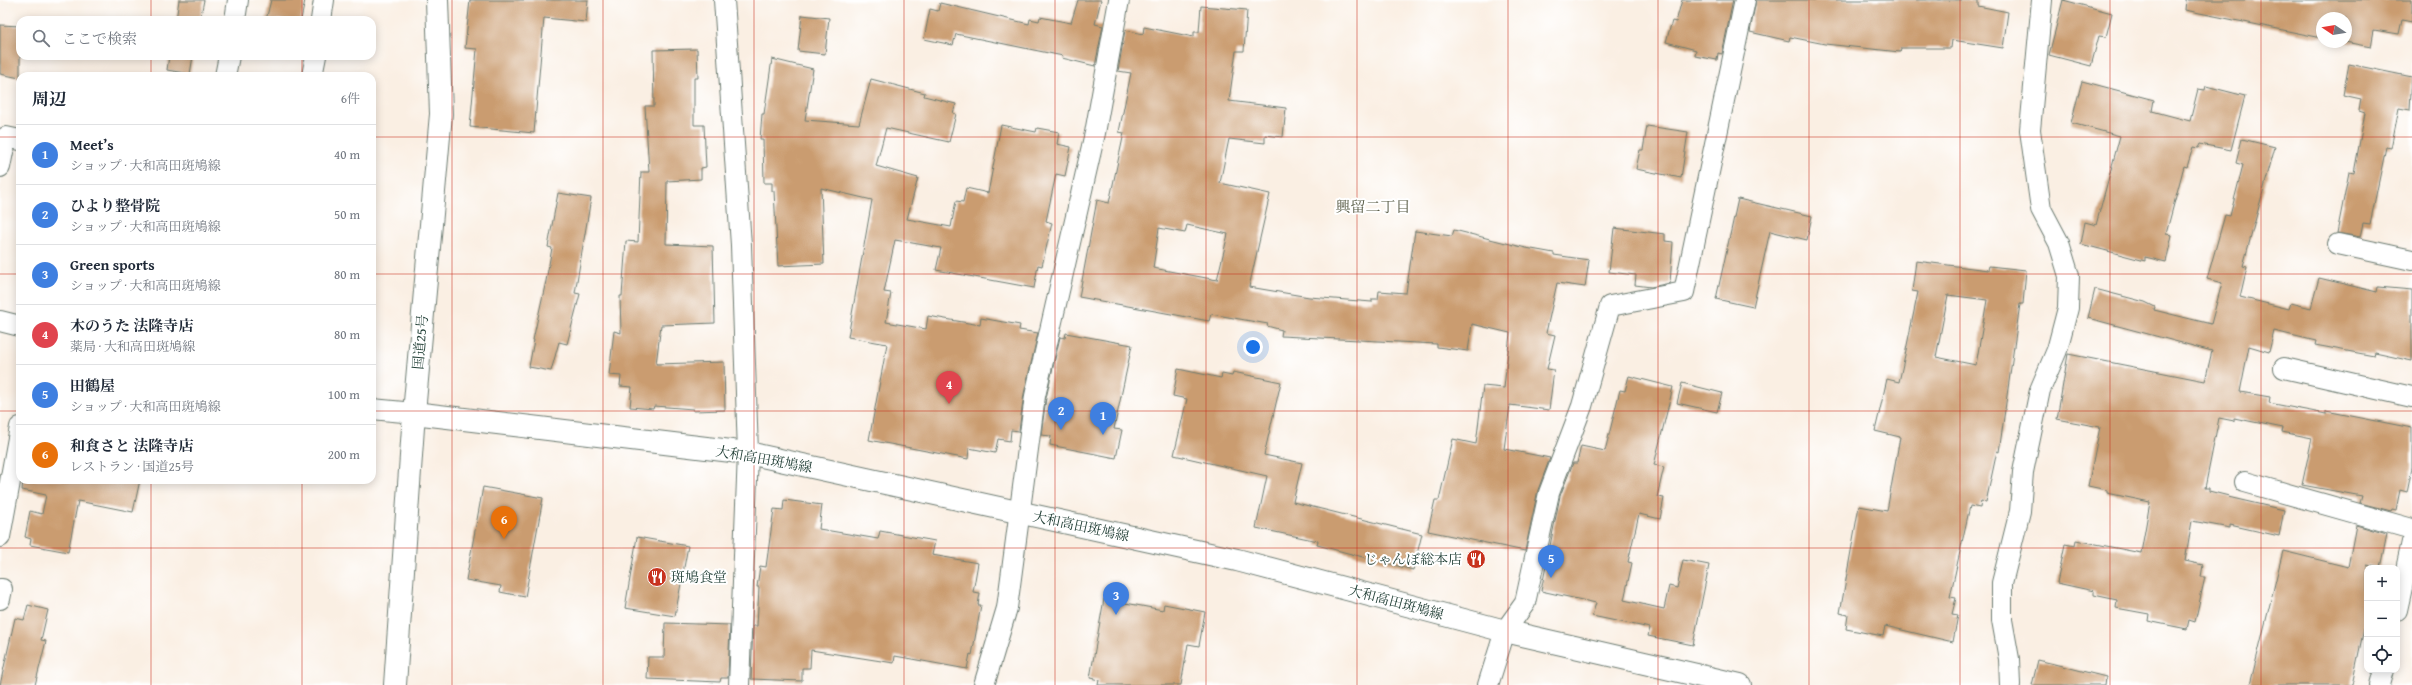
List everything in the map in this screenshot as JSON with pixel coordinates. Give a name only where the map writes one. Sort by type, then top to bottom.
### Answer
[{"type":"main road","name":"国道25号","points":[[395,685],[414,413],[441,114],[437,0]]},
{"type":"main road","name":"大和高田斑鳩線","points":[[414,413],[748,454],[1237,560],[1505,631],[1740,685]]},
{"type":"street","points":[[236,16],[238,0]]},
{"type":"street","points":[[322,16],[324,0]]},
{"type":"street","points":[[724,0],[741,245],[748,454],[739,685]]},
{"type":"street","points":[[984,685],[1007,608],[1035,396],[1095,133],[1119,0]]},
{"type":"street","points":[[1488,685],[1505,631],[1524,603],[1549,493],[1582,406],[1610,306],[1684,292],[1745,0]]},
{"type":"street","points":[[2010,685],[2009,659],[2002,620],[2002,583],[2020,511],[2023,472],[2040,390],[2057,350],[2068,308],[2069,276],[2059,242],[2042,209],[2030,130],[2042,0]]},
{"type":"street","points":[[226,72],[228,60]]},
{"type":"street","points":[[313,72],[315,60]]},
{"type":"street","points":[[0,167],[6,137],[16,139]]},
{"type":"street","points":[[2338,244],[2412,260]]},
{"type":"street","points":[[0,321],[16,325]]},
{"type":"street","points":[[2284,368],[2412,397]]},
{"type":"street","points":[[376,409],[414,413]]},
{"type":"street","points":[[0,537],[16,449]]},
{"type":"street","points":[[2245,482],[2412,529]]},
{"type":"street","points":[[2399,601],[2412,542]]},
{"type":"street","points":[[0,589],[2,589],[0,600]]},
{"type":"street","points":[[2380,685],[2383,673]]},
{"type":"building","points":[[179,0],[204,0],[201,16],[177,16]]},
{"type":"building","points":[[271,0],[305,0],[302,16],[267,16]]},
{"type":"building","points":[[470,0],[588,0],[586,22],[544,18],[534,133],[470,127],[477,49],[465,48]]},
{"type":"building","points":[[1078,0],[1101,0],[1095,24],[1103,26],[1095,66],[1062,58],[1063,56],[956,34],[953,45],[924,39],[930,9],[938,11],[940,3],[1029,24],[1030,19],[1039,21],[1040,17],[1071,23]]},
{"type":"building","points":[[1682,0],[1733,0],[1722,54],[1718,53],[1717,60],[1695,56],[1696,50],[1666,42],[1672,21],[1676,22]]},
{"type":"building","points":[[1756,0],[1978,0],[1978,6],[2008,12],[2003,48],[1952,40],[1951,48],[1901,48],[1900,52],[1825,44],[1790,37],[1789,41],[1750,32]]},
{"type":"building","points":[[2063,0],[2112,13],[2106,37],[2099,36],[2091,66],[2049,55]]},
{"type":"building","points":[[2186,0],[2412,0],[2412,22],[2402,20],[2399,34],[2374,30],[2371,47],[2352,43],[2352,12],[2316,12],[2316,37],[2185,10]]},
{"type":"building","points":[[1201,6],[1247,10],[1244,51],[1236,51],[1229,101],[1286,108],[1283,137],[1265,135],[1265,143],[1229,139],[1220,183],[1270,194],[1249,287],[1309,297],[1372,302],[1372,299],[1378,299],[1379,291],[1406,293],[1415,231],[1452,236],[1454,230],[1526,248],[1554,253],[1554,255],[1589,260],[1585,287],[1557,283],[1546,333],[1555,335],[1547,369],[1554,370],[1549,410],[1510,405],[1504,449],[1550,458],[1538,490],[1525,551],[1428,531],[1435,500],[1439,500],[1453,439],[1476,444],[1483,386],[1504,388],[1510,333],[1472,324],[1468,351],[1437,347],[1437,344],[1281,336],[1282,330],[1267,326],[1268,324],[1211,314],[1209,321],[1079,297],[1097,200],[1109,203],[1124,133],[1119,132],[1131,73],[1118,71],[1125,30],[1143,34],[1144,27],[1194,37],[1194,32],[1199,32]],"holes":[[[1187,225],[1228,234],[1217,280],[1153,268],[1159,228],[1185,233]]]},
{"type":"building","points":[[802,15],[829,18],[825,54],[798,51]]},
{"type":"building","points":[[0,25],[16,26],[16,60],[20,60],[20,72],[16,72],[16,77],[0,74]]},
{"type":"building","points":[[697,49],[698,78],[694,78],[694,125],[704,125],[706,167],[701,168],[701,179],[667,181],[666,244],[713,246],[715,323],[661,325],[656,364],[724,362],[725,410],[693,411],[693,409],[654,406],[653,409],[630,407],[632,387],[620,386],[621,376],[609,375],[614,331],[621,333],[620,296],[622,296],[626,241],[638,242],[641,172],[649,172],[645,106],[654,106],[653,50]]},
{"type":"building","points":[[772,59],[813,69],[805,120],[859,124],[871,79],[925,93],[924,96],[956,104],[953,113],[956,114],[949,142],[886,128],[876,166],[918,178],[907,219],[951,227],[956,201],[963,202],[966,188],[988,193],[1001,125],[1036,132],[1037,128],[1059,132],[1057,144],[1071,147],[1065,176],[1056,174],[1046,221],[1052,223],[1042,266],[1038,265],[1034,288],[936,270],[941,248],[895,240],[884,292],[891,293],[886,322],[926,329],[928,316],[980,325],[981,318],[1020,325],[1019,330],[1038,333],[1024,394],[1019,431],[1011,430],[1010,441],[998,439],[995,453],[969,448],[968,459],[869,440],[887,344],[848,337],[872,200],[821,188],[824,264],[778,266],[774,191],[772,191],[772,183],[764,183],[763,139],[760,139],[762,114],[764,114]]},
{"type":"building","points":[[168,60],[192,60],[190,72],[167,70]]},
{"type":"building","points":[[2349,64],[2412,77],[2410,110],[2399,108],[2391,148],[2386,147],[2370,224],[2363,223],[2360,237],[2337,233],[2349,172],[2354,173],[2365,113],[2359,111],[2361,99],[2343,95]]},
{"type":"building","points":[[2082,81],[2154,100],[2152,111],[2190,121],[2198,89],[2205,90],[2206,86],[2245,96],[2231,150],[2200,144],[2198,148],[2193,147],[2187,167],[2184,166],[2166,234],[2172,235],[2166,262],[2145,257],[2145,261],[2081,244],[2085,222],[2096,225],[2120,136],[2071,123]]},
{"type":"building","points":[[1647,126],[1688,132],[1681,178],[1636,169],[1640,150],[1643,150]]},
{"type":"building","points":[[2242,139],[2275,147],[2243,266],[2247,267],[2240,297],[2289,309],[2291,303],[2311,308],[2319,278],[2377,292],[2378,287],[2412,290],[2412,361],[2375,353],[2374,356],[2315,345],[2316,341],[2274,331],[2269,352],[2249,346],[2240,392],[2270,397],[2269,403],[2326,414],[2326,411],[2412,428],[2412,467],[2407,492],[2400,490],[2396,510],[2392,509],[2391,511],[2360,503],[2362,496],[2302,485],[2312,438],[2282,432],[2283,428],[2234,418],[2234,421],[2219,418],[2205,488],[2209,488],[2209,491],[2229,496],[2228,497],[2284,510],[2279,536],[2230,525],[2230,528],[2192,521],[2185,561],[2203,565],[2201,577],[2205,577],[2195,622],[2189,620],[2187,629],[2148,621],[2149,614],[2116,608],[2117,600],[2094,595],[2094,591],[2057,583],[2065,544],[2075,546],[2076,540],[2141,553],[2150,502],[2107,493],[2107,490],[2088,486],[2100,427],[2057,419],[2068,354],[2205,381],[2212,351],[2088,318],[2095,289],[2145,302],[2155,307],[2154,310],[2211,324],[2222,283],[2207,279],[2225,215],[2230,216],[2243,165],[2236,163]]},
{"type":"building","points":[[558,193],[591,198],[575,293],[580,294],[567,344],[559,342],[551,371],[529,367],[552,248],[548,247]]},
{"type":"building","points":[[1738,199],[1812,216],[1807,240],[1770,231],[1753,307],[1716,299]]},
{"type":"building","points":[[1614,228],[1665,234],[1665,241],[1673,242],[1670,283],[1651,287],[1635,285],[1636,275],[1609,272]]},
{"type":"building","points":[[1916,261],[1988,270],[1989,266],[2026,270],[2023,304],[2020,304],[1999,452],[1997,451],[1986,502],[1981,501],[1980,508],[1970,506],[1950,597],[1956,598],[1952,614],[1958,615],[1953,642],[1885,626],[1883,636],[1846,629],[1848,615],[1840,613],[1859,506],[1887,511],[1900,437],[1875,431],[1887,379],[1899,382],[1918,292],[1912,291]],"holes":[[[1948,295],[1987,300],[1976,365],[1936,357]]]},
{"type":"building","points":[[1066,333],[1132,345],[1114,429],[1122,430],[1116,458],[1050,445],[1051,436],[1041,435],[1046,398],[1060,337],[1065,338]]},
{"type":"building","points":[[1178,369],[1221,378],[1222,374],[1232,376],[1233,372],[1281,382],[1264,455],[1302,463],[1293,502],[1422,534],[1413,570],[1317,545],[1318,541],[1256,528],[1267,476],[1174,455],[1187,399],[1173,396]]},
{"type":"building","points":[[1629,376],[1673,387],[1654,465],[1664,467],[1657,497],[1664,498],[1660,519],[1639,514],[1628,562],[1632,563],[1624,600],[1664,609],[1669,586],[1677,588],[1683,560],[1709,565],[1693,645],[1648,636],[1650,628],[1592,616],[1596,603],[1541,591],[1560,496],[1573,463],[1577,463],[1581,446],[1605,451],[1620,390],[1625,391]]},
{"type":"building","points":[[1682,383],[1722,393],[1717,412],[1677,403]]},
{"type":"building","points":[[23,484],[139,484],[133,512],[78,501],[68,552],[30,545],[31,539],[25,537],[30,511],[42,514],[46,495],[22,490]]},
{"type":"building","points":[[483,487],[543,498],[525,597],[500,592],[501,586],[466,580]]},
{"type":"building","points":[[784,500],[822,505],[819,529],[878,539],[880,531],[935,541],[932,555],[978,563],[973,592],[980,593],[978,605],[981,605],[972,655],[970,654],[967,669],[895,656],[894,663],[811,650],[810,668],[802,668],[802,681],[751,679],[753,626],[757,626],[759,587],[757,587],[760,566],[766,567],[774,509],[783,510]]},
{"type":"building","points":[[2356,525],[2387,534],[2381,565],[2364,565],[2364,628],[2352,685],[2250,685],[2283,551],[2348,567]]},
{"type":"building","name":"斑鳩食堂","points":[[637,537],[688,546],[675,616],[625,608]]},
{"type":"building","points":[[1104,599],[1163,610],[1164,604],[1205,612],[1199,646],[1188,644],[1181,685],[1098,685],[1099,680],[1090,678]]},
{"type":"building","points":[[28,605],[48,610],[41,640],[46,641],[35,685],[0,685],[15,618],[24,620]]},
{"type":"building","points":[[665,623],[730,625],[728,678],[721,678],[720,682],[647,679],[648,657],[664,657]]},
{"type":"building","points":[[2038,660],[2106,677],[2105,685],[2032,685]]},
{"type":"place","name":"木のうた 法隆寺店","points":[[949,404]]},
{"type":"place","name":"ひより整骨院","points":[[1061,430]]},
{"type":"place","name":"Meet’s","points":[[1103,435]]},
{"type":"place","name":"和食さと 法隆寺店","points":[[504,539]]},
{"type":"place","name":"じゃんぼ総本店","points":[[1476,559]]},
{"type":"place","name":"斑鳩食堂","points":[[657,577]]},
{"type":"place","name":"田鶴屋","points":[[1551,578]]},
{"type":"place","name":"Green sports","points":[[1116,615]]},
{"type":"district","name":"興留二丁目","points":[[1373,206]]}]
